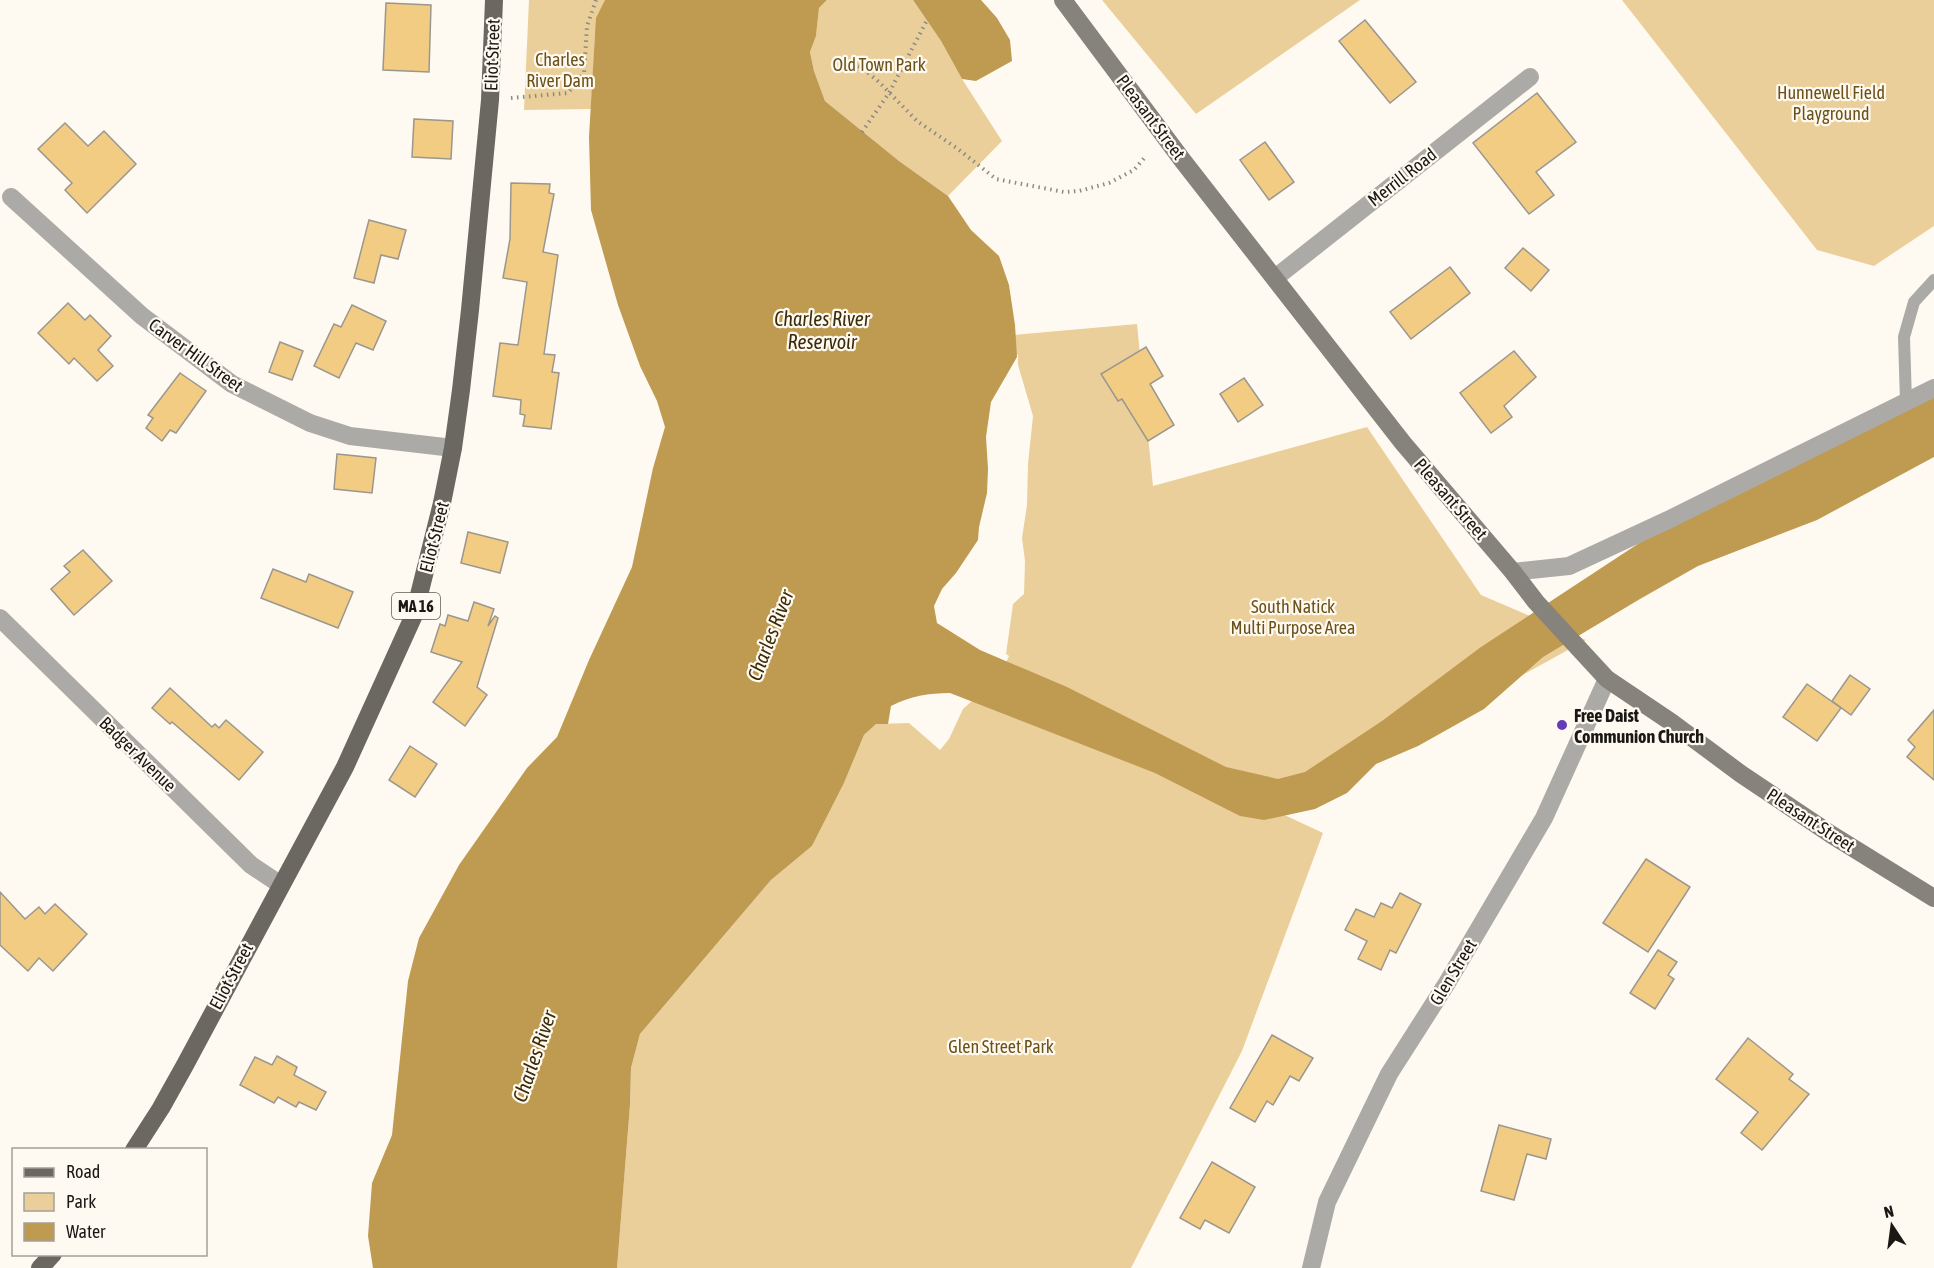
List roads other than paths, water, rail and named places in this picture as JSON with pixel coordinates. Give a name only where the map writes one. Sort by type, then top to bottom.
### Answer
[{"type":"main road","name":"Eliot Street","points":[[135,1148],[185,1065],[345,767],[414,615],[453,448],[470,310],[490,100],[494,0]]},
{"type":"main road","name":"Pleasant Street","points":[[1063,0],[1183,161],[1403,443],[1536,602],[1607,679],[1832,835],[1934,898]]},
{"type":"main road","points":[[40,1268],[51,1256]]},
{"type":"street","name":"Merrill Road","points":[[1275,278],[1530,77]]},
{"type":"street","name":"Carver Hill Street","points":[[11,197],[142,316],[232,384],[310,423],[350,436],[453,448]]},
{"type":"street","points":[[1513,572],[1569,566],[1668,520],[1934,388]]},
{"type":"street","name":"Badger Avenue","points":[[0,618],[251,865],[281,885]]},
{"type":"street","name":"Glen Street","points":[[1311,1268],[1327,1202],[1389,1074],[1447,983],[1544,818],[1607,679]]},
{"type":"lane","points":[[1906,402],[1904,337],[1914,302],[1934,280]]},
{"type":"water","name":"Charles River Reservoir","points":[[605,0],[827,0],[819,8],[816,36],[810,52],[825,101],[899,161],[948,196],[971,230],[999,256],[1009,285],[1017,357],[991,402],[986,437],[987,493],[978,540],[956,573],[942,589],[934,606],[937,623],[980,650],[1067,687],[1226,767],[1278,779],[1305,772],[1382,721],[1481,647],[1650,536],[1934,393],[1934,457],[1817,520],[1698,566],[1543,657],[1484,709],[1418,746],[1376,764],[1347,793],[1315,809],[1264,820],[1240,816],[1155,773],[950,693],[920,696],[891,706],[888,724],[876,724],[864,735],[844,783],[812,846],[771,880],[640,1034],[631,1068],[617,1268],[373,1268],[368,1236],[372,1183],[392,1135],[408,981],[419,938],[459,865],[527,768],[557,737],[589,660],[632,567],[653,468],[665,427],[657,401],[640,366],[618,305],[591,210],[589,137],[596,18]]},
{"type":"water","points":[[913,0],[981,0],[997,18],[1010,40],[1012,61],[976,81],[962,79],[941,41]]},
{"type":"place","name":"Free Daist Communion Church","points":[[1562,725]]},
{"type":"park label","name":"Old Town Park","points":[[879,64]]},
{"type":"park label","name":"Charles River Dam","points":[[560,69]]},
{"type":"park label","name":"Hunnewell Field Playground","points":[[1831,102]]},
{"type":"park label","name":"South Natick Multi Purpose Area","points":[[1293,616]]},
{"type":"park label","name":"Glen Street Park","points":[[1001,1046]]},
{"type":"water label","name":"Charles River","points":[[770,635]]},
{"type":"water label","name":"Charles River","points":[[534,1056]]}]
